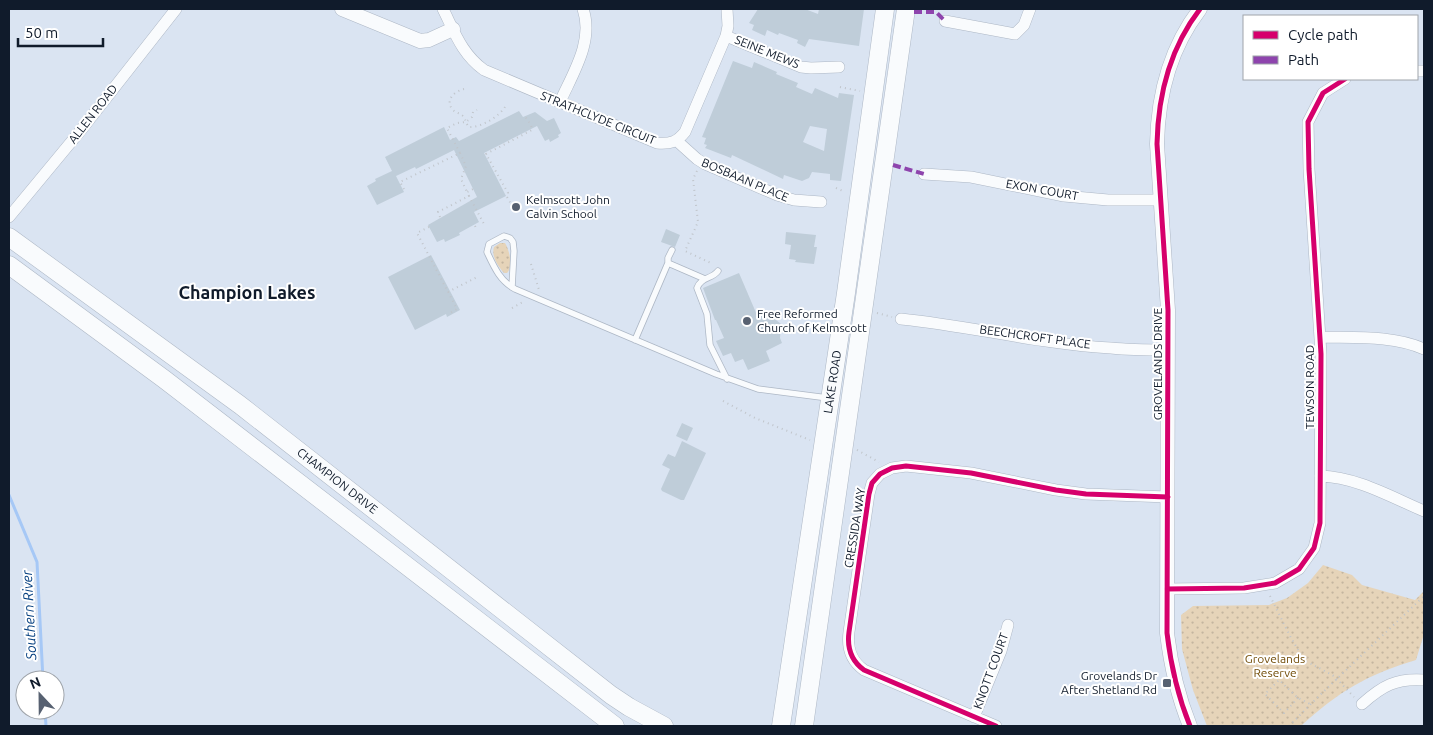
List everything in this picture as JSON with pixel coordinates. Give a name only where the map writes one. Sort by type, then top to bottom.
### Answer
[{"type":"main road","name":"LAKE ROAD","points":[[781,726],[846,293],[885,9]]},
{"type":"main road","name":"LAKE ROAD","points":[[804,726],[848,448],[851,402],[906,9]]},
{"type":"main road","name":"CHAMPION DRIVE","points":[[9,237],[240,405],[611,695],[664,726]]},
{"type":"main road","name":"CHAMPION DRIVE","points":[[9,265],[142,362],[615,726]]},
{"type":"main road","points":[[830,398],[851,402]]},
{"type":"street","name":"ALLEN ROAD","points":[[9,217],[81,130],[176,9]]},
{"type":"street","points":[[342,9],[420,41],[429,40],[453,29]]},
{"type":"street","name":"STRATHCLYDE CIRCUIT","points":[[444,9],[466,53],[472,62],[484,70],[658,143],[668,144],[677,141]]},
{"type":"street","points":[[560,102],[584,48],[587,28],[583,9]]},
{"type":"street","points":[[677,141],[685,132],[726,36],[728,26],[727,9]]},
{"type":"street","points":[[945,22],[1015,34],[1024,25],[1030,9]]},
{"type":"street","name":"GROVELANDS DRIVE","points":[[1190,726],[1171,666],[1167,633],[1168,310],[1157,144],[1162,91],[1175,51],[1200,9]]},
{"type":"street","name":"SEINE MEWS","points":[[726,36],[801,67],[839,67]]},
{"type":"street","name":"TEWSON ROAD","points":[[1167,589],[1252,587],[1275,584],[1299,569],[1314,548],[1320,523],[1320,337],[1309,169],[1308,122],[1323,93],[1343,80]]},
{"type":"street","name":"BOSBAAN PLACE","points":[[677,141],[697,159],[777,195],[794,200],[821,202]]},
{"type":"street","name":"EXON COURT","points":[[924,174],[971,177],[1064,196],[1108,200],[1160,200]]},
{"type":"street","name":"BEECHCROFT PLACE","points":[[901,319],[945,324],[1056,342],[1101,347],[1168,350]]},
{"type":"street","points":[[1320,337],[1382,339],[1414,344],[1424,349]]},
{"type":"street","name":"CRESSIDA WAY","points":[[996,726],[864,670],[856,664],[850,654],[848,639],[850,622],[869,494],[876,478],[892,468],[923,467],[971,473],[1071,492],[1168,497]]},
{"type":"street","points":[[1320,476],[1338,476],[1424,511]]},
{"type":"street","name":"KNOTT COURT","points":[[974,717],[1001,651],[1008,626]]},
{"type":"street","points":[[1362,704],[1388,684],[1405,680],[1424,680]]},
{"type":"lane","points":[[512,287],[514,245],[511,240],[504,236],[492,241],[486,250],[498,274],[512,287],[727,379],[758,388],[830,398]]},
{"type":"lane","points":[[635,340],[672,250]]},
{"type":"lane","points":[[668,263],[705,279]]},
{"type":"lane","points":[[718,271],[715,275],[699,283],[697,288],[708,314],[710,345],[727,379]]},
{"type":"path","points":[[840,88],[864,92]]},
{"type":"path","points":[[464,89],[455,93],[449,103],[453,110],[463,116],[468,127],[478,126],[496,116],[506,105]]},
{"type":"path","points":[[477,110],[473,112],[472,118],[447,128],[466,166],[462,179],[484,226]]},
{"type":"path","points":[[515,211],[507,197],[508,193],[486,154],[532,130],[524,115]]},
{"type":"path","points":[[404,189],[400,182],[460,152]]},
{"type":"path","points":[[698,166],[693,179],[698,222],[685,251],[713,264],[712,267]]},
{"type":"path","points":[[836,188],[850,195]]},
{"type":"path","points":[[468,192],[473,189]]},
{"type":"path","points":[[440,217],[438,212],[469,196]]},
{"type":"path","points":[[475,226],[477,230]]},
{"type":"path","points":[[429,227],[417,233],[457,309],[448,314]]},
{"type":"path","points":[[531,264],[534,279],[541,294]]},
{"type":"path","points":[[448,292],[479,276]]},
{"type":"path","points":[[512,308],[528,299]]},
{"type":"path","points":[[872,312],[901,319]]},
{"type":"path","points":[[723,401],[756,418],[811,440]]},
{"type":"path","points":[[848,448],[861,451],[881,464]]},
{"type":"path","points":[[1270,593],[1290,636],[1304,660],[1337,679],[1362,704]]},
{"type":"path","points":[[1289,726],[1424,596]]},
{"type":"path","points":[[1298,698],[1284,713],[1265,694],[1279,680],[1298,698],[1310,704]]},
{"type":"green space","points":[[500,243],[505,243],[509,254],[510,267],[507,273],[504,273],[499,267],[493,254],[494,247]]},
{"type":"green space","name":"Grovelands Reserve","points":[[1323,565],[1352,575],[1362,585],[1415,600],[1424,591],[1424,634],[1416,660],[1383,671],[1354,686],[1328,703],[1301,726],[1207,726],[1193,690],[1182,649],[1181,615],[1193,606],[1269,605],[1287,598],[1308,583]]},
{"type":"building","points":[[758,9],[805,9],[818,14],[819,9],[864,9],[859,46],[809,39],[805,47],[797,43],[798,40],[779,33],[778,35],[767,30],[765,36],[752,30],[754,25],[749,23]]},
{"type":"building","points":[[733,61],[752,68],[754,62],[798,83],[796,87],[812,94],[815,88],[838,98],[839,93],[854,95],[841,181],[830,180],[830,174],[812,172],[809,178],[802,181],[784,175],[783,179],[732,155],[731,158],[705,148],[707,145],[704,144],[706,138],[702,137]],"holes":[[[810,126],[827,129],[824,151],[803,142]]]},
{"type":"building","points":[[519,111],[523,117],[535,112],[547,121],[554,118],[561,133],[558,135],[559,137],[550,142],[549,139],[545,141],[537,126],[484,153],[506,196],[474,212],[479,222],[459,233],[460,235],[445,242],[444,239],[437,242],[428,225],[477,197],[454,150],[416,169],[415,167],[396,176],[404,192],[377,205],[367,186],[376,181],[375,179],[392,171],[385,157],[444,127],[450,140],[456,137],[459,141]]},
{"type":"building","points":[[666,229],[680,235],[675,247],[661,242]]},
{"type":"building","points":[[786,232],[816,235],[814,247],[817,247],[814,264],[795,262],[796,260],[789,259],[791,245],[785,244]]},
{"type":"building","points":[[431,255],[460,310],[447,317],[446,314],[415,330],[388,277]]},
{"type":"building","name":"Free Reformed Church of Kelmscott","points":[[739,273],[757,315],[768,311],[781,324],[780,338],[782,343],[766,351],[770,361],[748,370],[743,359],[735,362],[731,353],[723,356],[716,341],[724,338],[703,288]]},
{"type":"building","points":[[682,423],[693,428],[687,441],[676,436]]},
{"type":"building","points":[[682,441],[706,453],[684,500],[661,489],[670,469],[662,465],[668,454],[675,457]]},
{"type":"waterway","name":"Southern River","points":[[9,495],[37,562],[42,670]]},
{"type":"waterway","name":"Southern River","points":[[46,720],[46,726]]},
{"type":"marked path","points":[[914,12],[936,12],[945,21]]},
{"type":"marked path","points":[[893,165],[924,174]]},
{"type":"cycle path","points":[[1190,726],[1175,680],[1167,633],[1168,310],[1157,144],[1163,90],[1173,56],[1200,9]]},
{"type":"cycle path","points":[[1167,589],[1244,588],[1275,583],[1299,569],[1314,548],[1320,523],[1321,354],[1309,169],[1308,122],[1323,93],[1343,80]]},
{"type":"cycle path","points":[[996,726],[864,670],[855,662],[850,653],[849,632],[872,483],[880,474],[892,468],[906,466],[971,473],[1086,494],[1168,497]]},
{"type":"place","name":"Kelmscott John Calvin School","points":[[516,207]]},
{"type":"place","name":"Free Reformed Church of Kelmscott","points":[[747,321]]},
{"type":"place","name":"Grovelands Dr After Shetland Rd","points":[[1167,683]]},
{"type":"district","name":"Champion Lakes","points":[[247,293]]}]
